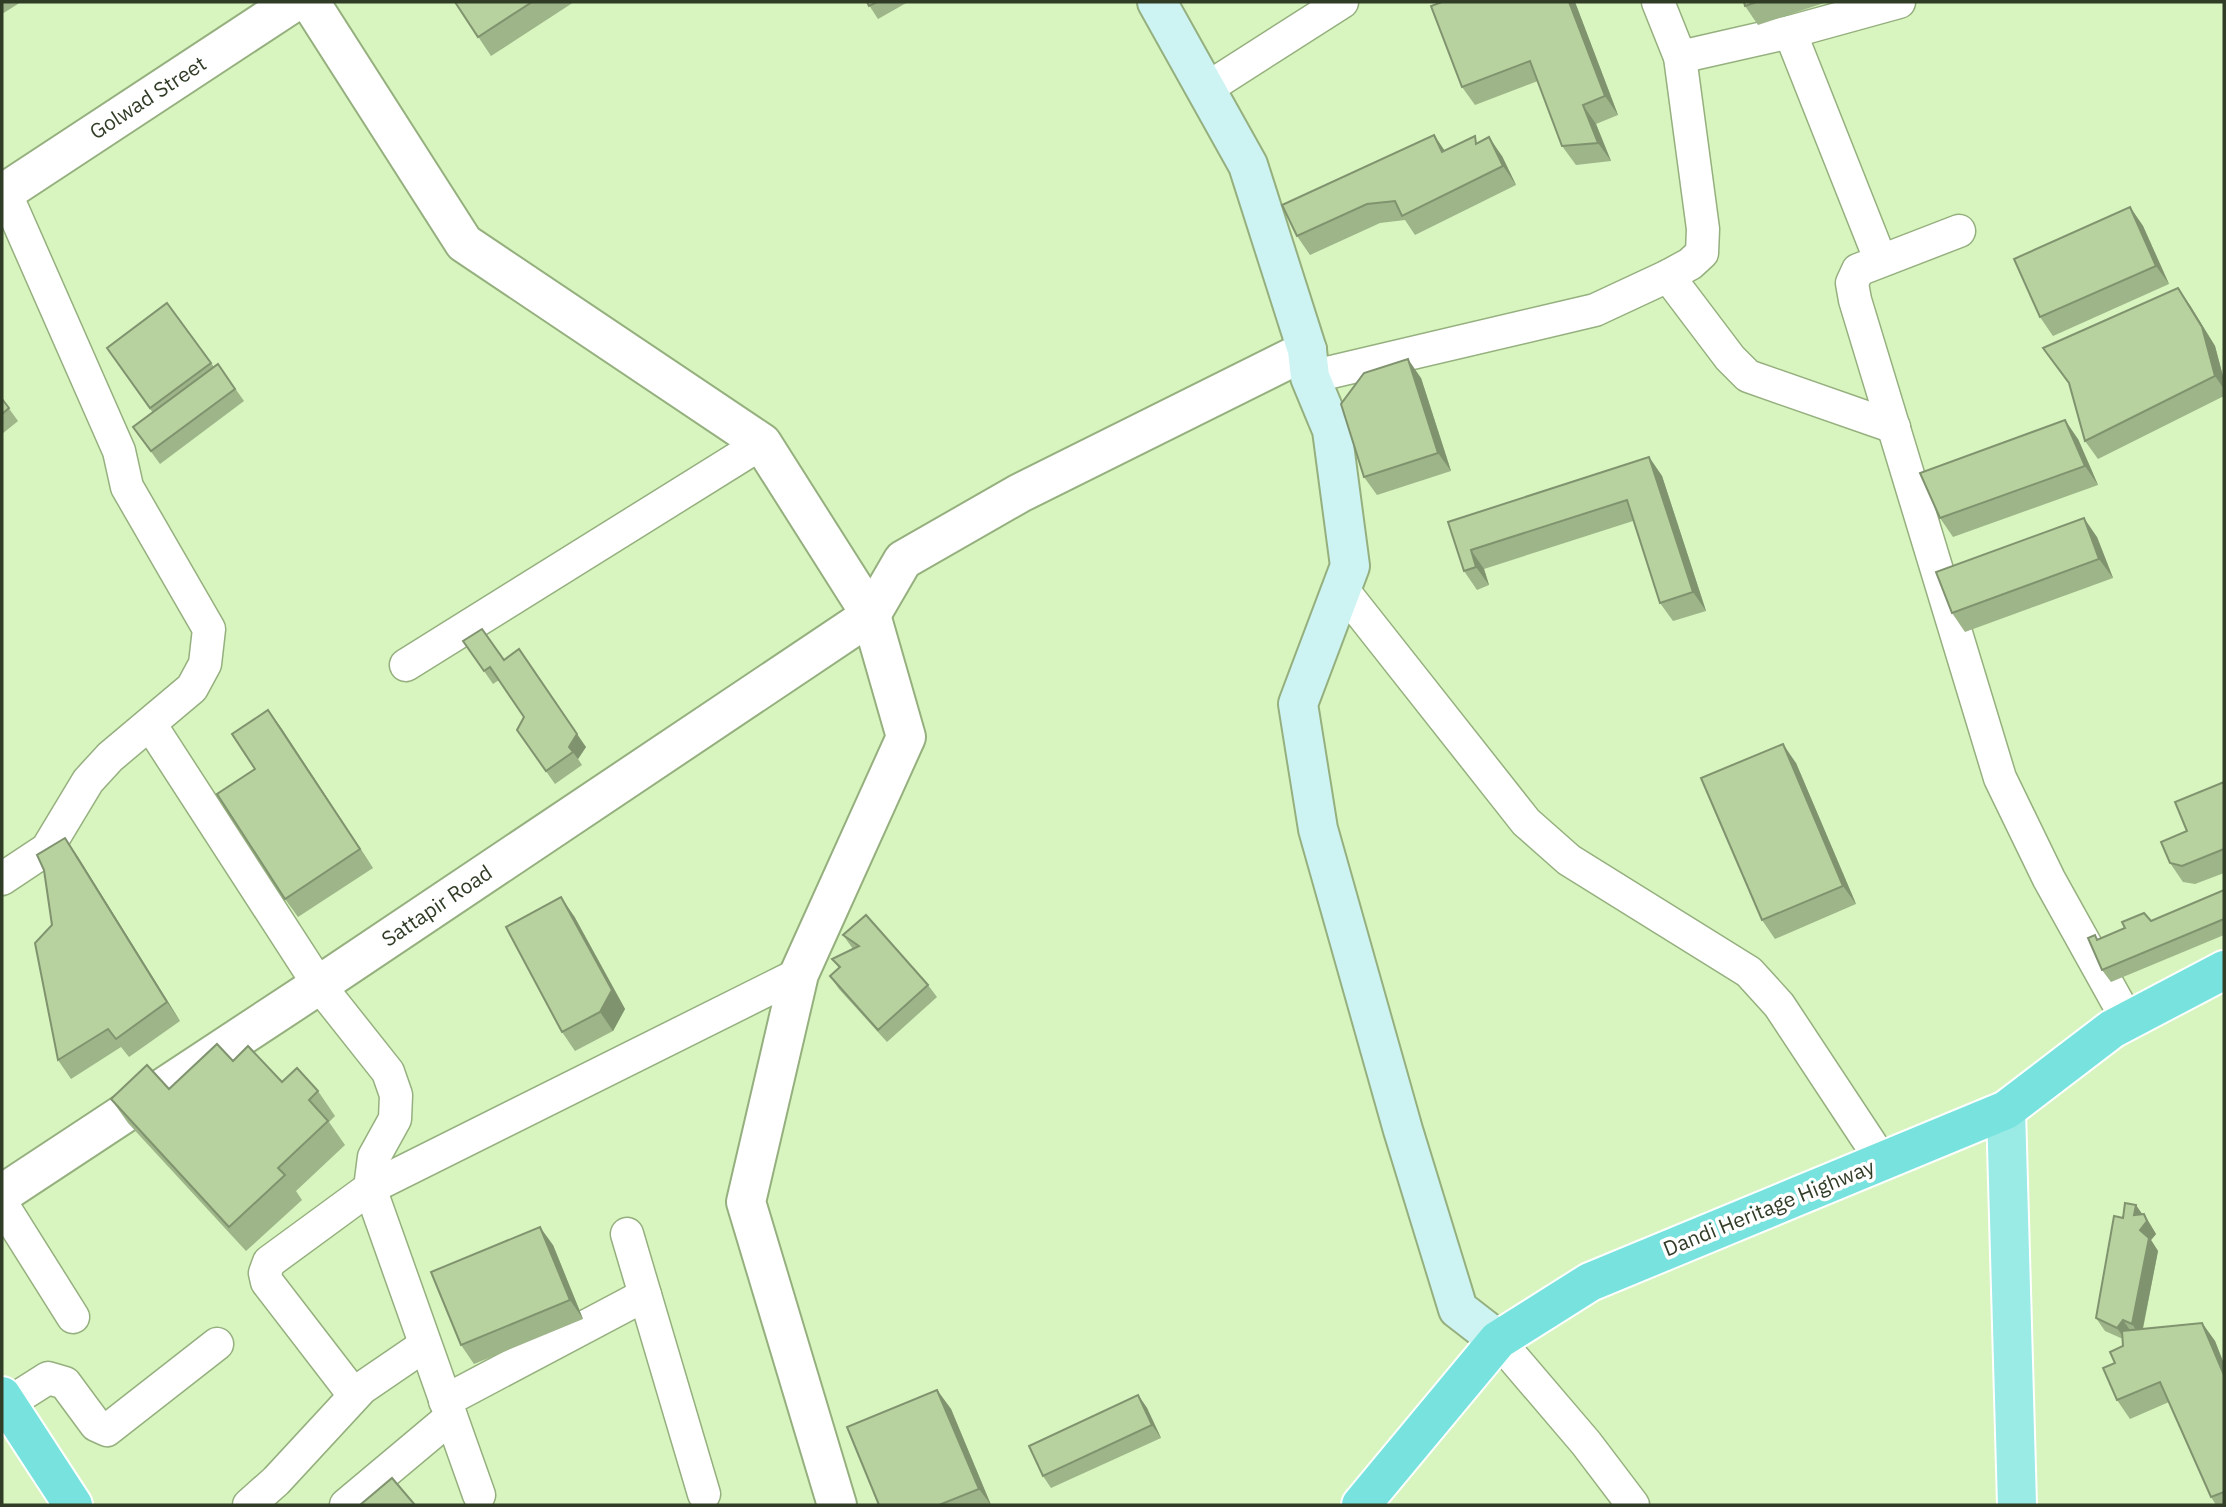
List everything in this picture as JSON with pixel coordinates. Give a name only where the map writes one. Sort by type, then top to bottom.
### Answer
[{"type":"highway","name":"Dandi Heritage Highway","points":[[1361,1505],[1498,1340],[1590,1282],[2006,1110],[2112,1029],[2224,970]]},
{"type":"highway","points":[[4,1400],[74,1505]]},
{"type":"main road","points":[[1160,3],[1248,165],[1308,363],[1332,430],[1350,566],[1298,704],[1318,829],[1403,1130],[1458,1309],[1498,1340]]},
{"type":"main road","points":[[2006,1110],[2017,1505]]},
{"type":"street","name":"Golwad Street","points":[[3,193],[294,2]]},
{"type":"street","points":[[310,2],[464,243],[762,443],[871,615],[906,737],[799,974],[746,1202],[837,1505]]},
{"type":"street","points":[[1206,89],[1342,2]]},
{"type":"street","points":[[871,615],[903,560],[1020,493],[1308,363],[1595,310],[1690,264],[1702,253],[1703,229],[1680,57],[1658,2]]},
{"type":"street","points":[[1680,57],[1790,32],[1899,2]]},
{"type":"street","points":[[1790,32],[1880,259]]},
{"type":"street","points":[[2,879],[47,849],[88,780],[110,757],[192,688],[205,664],[209,629],[127,487],[119,451],[3,193]]},
{"type":"street","points":[[1959,231],[1880,259],[1858,270],[1852,283],[1854,300],[2000,778],[2049,879],[2127,1021]]},
{"type":"street","points":[[1668,276],[1730,358],[1748,376],[1894,427]]},
{"type":"street","points":[[407,665],[762,443]]},
{"type":"street","points":[[1342,589],[1527,822],[1569,860],[1749,972],[1779,1005],[1882,1161]]},
{"type":"street","name":"Sattapir Road","points":[[2,1194],[871,615]]},
{"type":"street","points":[[150,724],[319,985],[388,1072],[396,1095],[395,1119],[374,1157],[370,1188],[479,1495]]},
{"type":"street","points":[[355,1395],[267,1282],[265,1273],[269,1262],[370,1188],[799,974]]},
{"type":"street","points":[[2,1205],[73,1317]]},
{"type":"street","points":[[627,1234],[704,1494]]},
{"type":"street","points":[[346,1505],[448,1409],[645,1295]]},
{"type":"street","points":[[1498,1340],[1586,1443],[1633,1505]]},
{"type":"street","points":[[4,1400],[48,1378],[65,1383],[96,1425],[107,1430],[217,1345]]},
{"type":"street","points":[[249,1505],[319,1436],[355,1395],[425,1345]]},
{"type":"building","points":[[455,2],[532,2],[478,37]]},
{"type":"building","points":[[1442,2],[1569,2],[1605,96],[1583,105],[1598,143],[1562,146],[1530,61],[1462,87],[1431,6]]},
{"type":"building","points":[[1434,135],[1442,152],[1475,136],[1476,144],[1489,137],[1503,166],[1402,216],[1395,201],[1367,204],[1297,236],[1282,205]]},
{"type":"building","points":[[2130,207],[2156,266],[2040,317],[2014,259]]},
{"type":"building","points":[[2178,288],[2202,327],[2215,376],[2085,441],[2069,383],[2043,348]]},
{"type":"building","points":[[167,303],[211,363],[150,408],[107,348]]},
{"type":"building","points":[[1408,359],[1438,453],[1364,477],[1341,404],[1364,373]]},
{"type":"building","points":[[218,364],[235,389],[151,451],[133,427]]},
{"type":"building","points":[[2,399],[9,408],[2,414]]},
{"type":"building","points":[[2065,420],[2085,466],[1940,518],[1920,473]]},
{"type":"building","points":[[1649,457],[1693,592],[1660,603],[1627,500],[1471,550],[1476,567],[1464,571],[1448,522]]},
{"type":"building","points":[[2084,518],[2099,559],[1952,613],[1936,572]]},
{"type":"building","points":[[482,629],[504,660],[519,649],[577,734],[569,747],[573,752],[546,771],[517,730],[524,717],[490,667],[484,671],[463,641]]},
{"type":"building","points":[[268,710],[360,849],[285,899],[217,794],[255,769],[232,734]]},
{"type":"building","points":[[1783,744],[1843,886],[1762,920],[1701,778]]},
{"type":"building","points":[[2224,782],[2224,849],[2182,866],[2170,863],[2161,842],[2187,831],[2175,802]]},
{"type":"building","points":[[65,838],[167,1002],[116,1039],[108,1029],[58,1060],[35,943],[52,925],[44,870],[37,855]]},
{"type":"building","points":[[2224,890],[2224,919],[2102,970],[2088,938],[2095,935],[2097,940],[2125,928],[2122,922],[2144,913],[2151,921]]},
{"type":"building","points":[[561,897],[612,990],[600,1012],[562,1032],[506,927]]},
{"type":"building","points":[[866,915],[928,985],[878,1030],[830,976],[840,967],[832,959],[859,946],[843,935]]},
{"type":"building","points":[[217,1044],[233,1061],[248,1046],[282,1082],[297,1068],[318,1091],[309,1100],[328,1121],[278,1168],[285,1175],[229,1227],[111,1099],[147,1065],[169,1089]]},
{"type":"building","points":[[2125,1203],[2136,1205],[2134,1215],[2144,1214],[2147,1221],[2140,1230],[2149,1238],[2132,1324],[2123,1320],[2117,1328],[2096,1318],[2114,1216],[2123,1218]]},
{"type":"building","points":[[540,1227],[570,1300],[461,1345],[431,1272]]},
{"type":"building","points":[[2202,1323],[2224,1375],[2224,1492],[2211,1497],[2160,1382],[2117,1400],[2103,1368],[2115,1363],[2110,1352],[2123,1346],[2122,1331]]},
{"type":"building","points":[[937,1390],[979,1489],[939,1505],[879,1505],[847,1427]]},
{"type":"building","points":[[1138,1395],[1152,1425],[1043,1476],[1029,1446]]},
{"type":"building","points":[[392,1478],[415,1505],[360,1505]]}]
